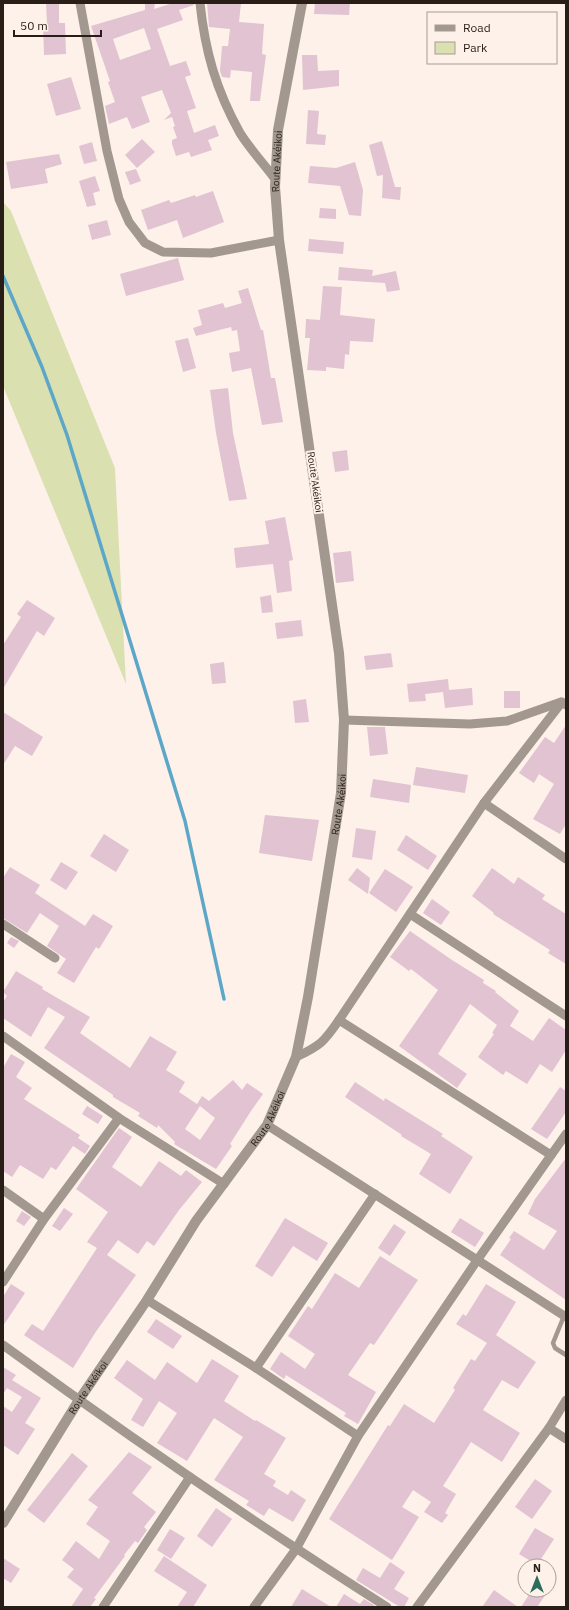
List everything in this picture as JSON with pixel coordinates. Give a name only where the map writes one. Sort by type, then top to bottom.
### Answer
[{"type":"street","points":[[80,3],[107,151],[119,200],[129,222],[145,243],[163,252],[211,253],[279,240]]},
{"type":"street","points":[[200,3],[203,28],[214,79],[240,134],[275,179]]},
{"type":"street","name":"Route Akéikoi","points":[[3,1523],[79,1400],[147,1300],[196,1221],[267,1125],[296,1056],[308,997],[341,793],[344,720],[339,653],[279,240],[275,179],[278,130],[302,3]]},
{"type":"street","points":[[344,720],[470,724],[488,723],[507,721],[564,703]]},
{"type":"street","points":[[296,1056],[318,1046],[328,1036],[484,803],[564,703]]},
{"type":"street","points":[[484,803],[566,859]]},
{"type":"street","points":[[410,914],[566,1016]]},
{"type":"street","points":[[3,924],[55,958]]},
{"type":"street","points":[[339,1020],[551,1155]]},
{"type":"street","points":[[3,1036],[119,1118],[224,1184]]},
{"type":"street","points":[[3,1282],[44,1219],[119,1118]]},
{"type":"street","points":[[267,1125],[565,1316]]},
{"type":"street","points":[[254,1607],[296,1549],[358,1436],[478,1259],[566,1134]]},
{"type":"street","points":[[3,1190],[44,1219]]},
{"type":"street","points":[[256,1368],[374,1194]]},
{"type":"street","points":[[147,1300],[256,1368],[358,1436]]},
{"type":"street","points":[[3,1345],[190,1477],[296,1549],[387,1607]]},
{"type":"street","points":[[417,1607],[549,1428],[566,1400]]},
{"type":"street","points":[[549,1428],[566,1439]]},
{"type":"street","points":[[103,1607],[190,1477]]},
{"type":"lane","points":[[565,1316],[553,1343],[555,1348],[566,1355]]},
{"type":"green space","points":[[3,202],[11,211],[115,468],[126,684],[3,386]]},
{"type":"building","points":[[46,3],[59,3],[59,23],[65,23],[66,54],[44,55],[43,24],[47,24]]},
{"type":"building","points":[[145,3],[155,3],[154,9],[173,3],[194,3],[194,5],[179,10],[183,20],[157,29],[170,66],[186,61],[191,75],[185,77],[196,108],[187,111],[194,133],[215,125],[219,136],[208,140],[212,150],[191,157],[189,152],[176,156],[172,144],[172,140],[177,138],[173,127],[175,126],[172,117],[164,120],[171,113],[162,90],[141,97],[150,122],[132,129],[127,117],[109,124],[105,106],[115,102],[108,82],[110,81],[91,26],[145,10]],"holes":[[[144,28],[151,49],[120,60],[113,39]]]},
{"type":"building","points":[[207,3],[241,3],[239,22],[264,24],[262,54],[266,55],[260,101],[250,101],[252,72],[231,70],[230,78],[222,77],[220,71],[222,46],[228,46],[230,29],[209,27]]},
{"type":"building","points":[[315,3],[350,3],[349,15],[314,14]]},
{"type":"building","points":[[302,55],[317,55],[318,71],[339,70],[339,86],[303,90]]},
{"type":"building","points":[[71,77],[81,109],[56,116],[47,84]]},
{"type":"building","points":[[308,110],[319,111],[317,134],[326,135],[325,145],[306,144]]},
{"type":"building","points":[[142,139],[155,152],[137,168],[125,155]]},
{"type":"building","points":[[382,141],[395,187],[401,187],[400,200],[382,198],[383,175],[377,176],[369,145]]},
{"type":"building","points":[[92,142],[97,161],[84,164],[79,146]]},
{"type":"building","points":[[59,154],[62,164],[45,169],[48,183],[11,189],[6,162]]},
{"type":"building","points":[[355,162],[363,190],[361,216],[349,215],[340,186],[308,183],[310,166],[336,168]]},
{"type":"building","points":[[136,169],[141,181],[130,185],[125,172]]},
{"type":"building","points":[[95,176],[100,191],[93,193],[96,205],[87,207],[79,181]]},
{"type":"building","points":[[213,191],[224,222],[183,238],[177,220],[148,230],[141,210],[169,200],[171,203]]},
{"type":"building","points":[[320,208],[336,209],[336,219],[319,218]]},
{"type":"building","points":[[107,220],[111,235],[92,240],[88,225]]},
{"type":"building","points":[[309,239],[344,242],[343,254],[308,251]]},
{"type":"building","points":[[178,258],[184,280],[126,296],[120,274]]},
{"type":"building","points":[[339,267],[373,270],[372,276],[396,271],[400,290],[387,292],[385,283],[338,280]]},
{"type":"building","points":[[323,286],[342,287],[340,315],[375,319],[373,342],[350,341],[349,355],[345,354],[344,369],[326,367],[326,371],[307,370],[310,338],[305,338],[306,319],[320,320]]},
{"type":"building","points":[[248,288],[261,330],[263,330],[271,378],[275,378],[283,422],[262,425],[251,368],[232,372],[229,353],[240,351],[237,330],[232,331],[231,327],[196,336],[193,328],[202,325],[198,310],[223,303],[225,308],[242,303],[238,291]]},
{"type":"building","points":[[188,338],[196,368],[183,372],[175,341]]},
{"type":"building","points":[[228,388],[233,433],[247,499],[229,501],[216,433],[210,390]]},
{"type":"building","points":[[347,450],[349,470],[335,472],[332,452]]},
{"type":"building","points":[[285,517],[293,560],[289,561],[292,591],[277,593],[273,564],[236,568],[234,548],[269,544],[265,521]]},
{"type":"building","points":[[351,551],[354,581],[336,583],[333,553]]},
{"type":"building","points":[[271,595],[273,612],[262,613],[260,597]]},
{"type":"building","points":[[27,600],[55,618],[44,636],[37,631],[3,689],[3,645],[21,617],[17,614]]},
{"type":"building","points":[[301,620],[303,636],[277,639],[275,623]]},
{"type":"building","points":[[391,653],[393,667],[366,670],[364,656]]},
{"type":"building","points":[[224,662],[226,683],[212,684],[210,664]]},
{"type":"building","points":[[448,679],[449,690],[472,688],[473,705],[445,708],[443,692],[425,694],[426,701],[409,702],[407,684]]},
{"type":"building","points":[[504,691],[520,691],[520,708],[504,708]]},
{"type":"building","points":[[306,699],[309,722],[295,723],[293,701]]},
{"type":"building","points":[[3,712],[43,737],[32,756],[15,746],[3,765]]},
{"type":"building","points":[[566,725],[566,824],[560,834],[533,819],[554,784],[539,774],[534,783],[519,773],[545,737],[554,743]]},
{"type":"building","points":[[367,727],[385,727],[388,754],[370,756]]},
{"type":"building","points":[[416,767],[468,775],[465,793],[413,785]]},
{"type":"building","points":[[373,779],[411,785],[409,803],[370,797]]},
{"type":"building","points":[[265,815],[319,820],[312,861],[259,853]]},
{"type":"building","points":[[356,828],[376,831],[372,860],[352,857]]},
{"type":"building","points":[[104,834],[129,850],[116,872],[90,856]]},
{"type":"building","points":[[406,835],[437,856],[428,870],[397,850]]},
{"type":"building","points":[[61,862],[78,872],[66,890],[50,880]]},
{"type":"building","points":[[10,867],[40,885],[35,893],[85,926],[93,914],[113,926],[99,949],[96,947],[74,983],[57,973],[66,959],[47,946],[59,926],[40,913],[27,933],[3,918],[3,878]]},
{"type":"building","points":[[357,868],[370,878],[368,894],[348,880]]},
{"type":"building","points":[[492,868],[514,884],[518,877],[545,895],[542,899],[566,914],[566,964],[548,953],[550,950],[493,914],[494,913],[472,896]]},
{"type":"building","points":[[385,869],[413,887],[396,912],[369,893]]},
{"type":"building","points":[[432,899],[450,912],[441,925],[423,913]]},
{"type":"building","points":[[410,931],[484,980],[483,983],[496,991],[495,992],[519,1011],[510,1026],[533,1041],[549,1018],[566,1030],[566,1050],[552,1072],[540,1064],[527,1084],[506,1071],[503,1075],[478,1057],[494,1034],[492,1033],[497,1025],[470,1004],[438,1054],[467,1074],[457,1088],[399,1046],[438,990],[411,969],[409,971],[390,957]]},
{"type":"building","points":[[11,937],[19,941],[14,948],[7,943]]},
{"type":"building","points":[[16,971],[43,987],[42,989],[90,1017],[80,1033],[130,1068],[150,1036],[177,1052],[166,1070],[185,1082],[179,1092],[197,1104],[202,1096],[209,1101],[233,1080],[242,1090],[247,1083],[263,1094],[230,1144],[232,1146],[216,1169],[174,1144],[175,1142],[158,1125],[157,1128],[138,1116],[140,1113],[113,1097],[113,1095],[44,1048],[65,1017],[48,1007],[31,1037],[3,1018],[3,1002],[7,996],[3,992]],"holes":[[[200,1106],[215,1118],[200,1140],[185,1129]]]},
{"type":"building","points":[[11,1054],[25,1062],[16,1077],[32,1088],[24,1099],[80,1135],[78,1138],[90,1146],[85,1154],[73,1146],[56,1170],[51,1167],[43,1179],[20,1165],[12,1177],[3,1171],[3,1068]]},
{"type":"building","points":[[355,1082],[384,1101],[385,1098],[443,1134],[441,1136],[473,1157],[450,1194],[419,1174],[431,1154],[401,1136],[402,1135],[345,1097]]},
{"type":"building","points":[[560,1087],[566,1091],[566,1112],[547,1139],[531,1129]]},
{"type":"building","points":[[87,1106],[103,1116],[98,1124],[82,1114]]},
{"type":"building","points":[[119,1128],[132,1137],[112,1167],[141,1187],[159,1161],[181,1176],[186,1170],[202,1182],[179,1210],[154,1246],[147,1241],[138,1254],[118,1240],[107,1255],[136,1275],[95,1333],[73,1368],[24,1335],[32,1324],[43,1331],[97,1248],[87,1242],[108,1212],[76,1189]]},
{"type":"building","points":[[566,1158],[566,1300],[500,1255],[511,1239],[509,1238],[514,1231],[544,1250],[557,1231],[528,1214],[535,1199]]},
{"type":"building","points":[[64,1208],[73,1214],[60,1231],[52,1226]]},
{"type":"building","points":[[22,1211],[31,1217],[24,1226],[16,1221]]},
{"type":"building","points":[[285,1218],[328,1243],[317,1261],[293,1246],[272,1277],[255,1266]]},
{"type":"building","points":[[460,1218],[484,1233],[475,1247],[451,1232]]},
{"type":"building","points":[[394,1224],[406,1232],[390,1256],[378,1248]]},
{"type":"building","points":[[380,1256],[418,1280],[374,1345],[370,1343],[348,1375],[376,1392],[358,1424],[344,1416],[346,1413],[286,1375],[284,1379],[270,1369],[281,1352],[305,1369],[315,1354],[288,1336],[308,1306],[312,1309],[335,1273],[359,1288]]},
{"type":"building","points":[[11,1284],[25,1293],[3,1326],[3,1297]]},
{"type":"building","points":[[486,1284],[516,1302],[496,1335],[536,1362],[518,1389],[502,1380],[483,1410],[520,1433],[502,1462],[471,1442],[443,1486],[456,1494],[445,1513],[448,1515],[442,1523],[424,1512],[431,1502],[413,1490],[402,1507],[419,1517],[392,1560],[329,1519],[388,1425],[390,1426],[404,1404],[434,1423],[455,1390],[453,1388],[471,1359],[475,1361],[487,1343],[456,1324],[463,1314],[466,1316]]},
{"type":"building","points":[[156,1319],[182,1336],[173,1349],[147,1332]]},
{"type":"building","points":[[212,1359],[239,1376],[224,1401],[255,1421],[256,1420],[286,1438],[264,1474],[276,1481],[273,1486],[288,1495],[291,1490],[306,1500],[293,1522],[269,1508],[264,1516],[246,1505],[249,1501],[214,1480],[243,1437],[214,1418],[187,1461],[157,1443],[177,1413],[159,1401],[143,1427],[131,1420],[143,1399],[114,1378],[127,1360],[155,1380],[167,1362],[197,1383]]},
{"type":"building","points":[[3,1367],[16,1375],[12,1380],[41,1398],[25,1423],[35,1429],[18,1455],[3,1445],[3,1406],[12,1412],[22,1397],[7,1388],[3,1394]]},
{"type":"building","points":[[129,1452],[152,1467],[132,1493],[156,1512],[144,1527],[147,1530],[138,1543],[135,1541],[124,1555],[125,1556],[94,1598],[96,1599],[90,1607],[71,1607],[83,1589],[67,1577],[74,1569],[62,1560],[76,1541],[99,1559],[110,1541],[86,1524],[98,1507],[88,1500]]},
{"type":"building","points":[[72,1453],[88,1466],[44,1523],[27,1510]]},
{"type":"building","points":[[535,1479],[552,1491],[532,1519],[515,1507]]},
{"type":"building","points":[[216,1508],[232,1519],[212,1547],[197,1536]]},
{"type":"building","points":[[535,1528],[554,1539],[542,1558],[526,1558],[519,1554]]},
{"type":"building","points":[[170,1529],[185,1538],[171,1559],[157,1550]]},
{"type":"building","points":[[164,1556],[207,1585],[193,1607],[177,1607],[187,1592],[154,1571]]},
{"type":"building","points":[[3,1558],[20,1569],[11,1583],[3,1578]]},
{"type":"building","points":[[390,1562],[405,1572],[394,1589],[409,1598],[404,1607],[400,1607],[356,1580],[363,1568],[380,1578]]},
{"type":"building","points":[[302,1589],[331,1607],[291,1607]]},
{"type":"building","points":[[494,1590],[518,1607],[482,1607]]},
{"type":"building","points":[[344,1594],[360,1604],[364,1599],[374,1605],[373,1607],[336,1607]]},
{"type":"building","points":[[527,1598],[543,1598],[537,1607],[521,1607]]},
{"type":"waterway","points":[[3,276],[42,367],[67,435],[185,821],[224,999]]}]
